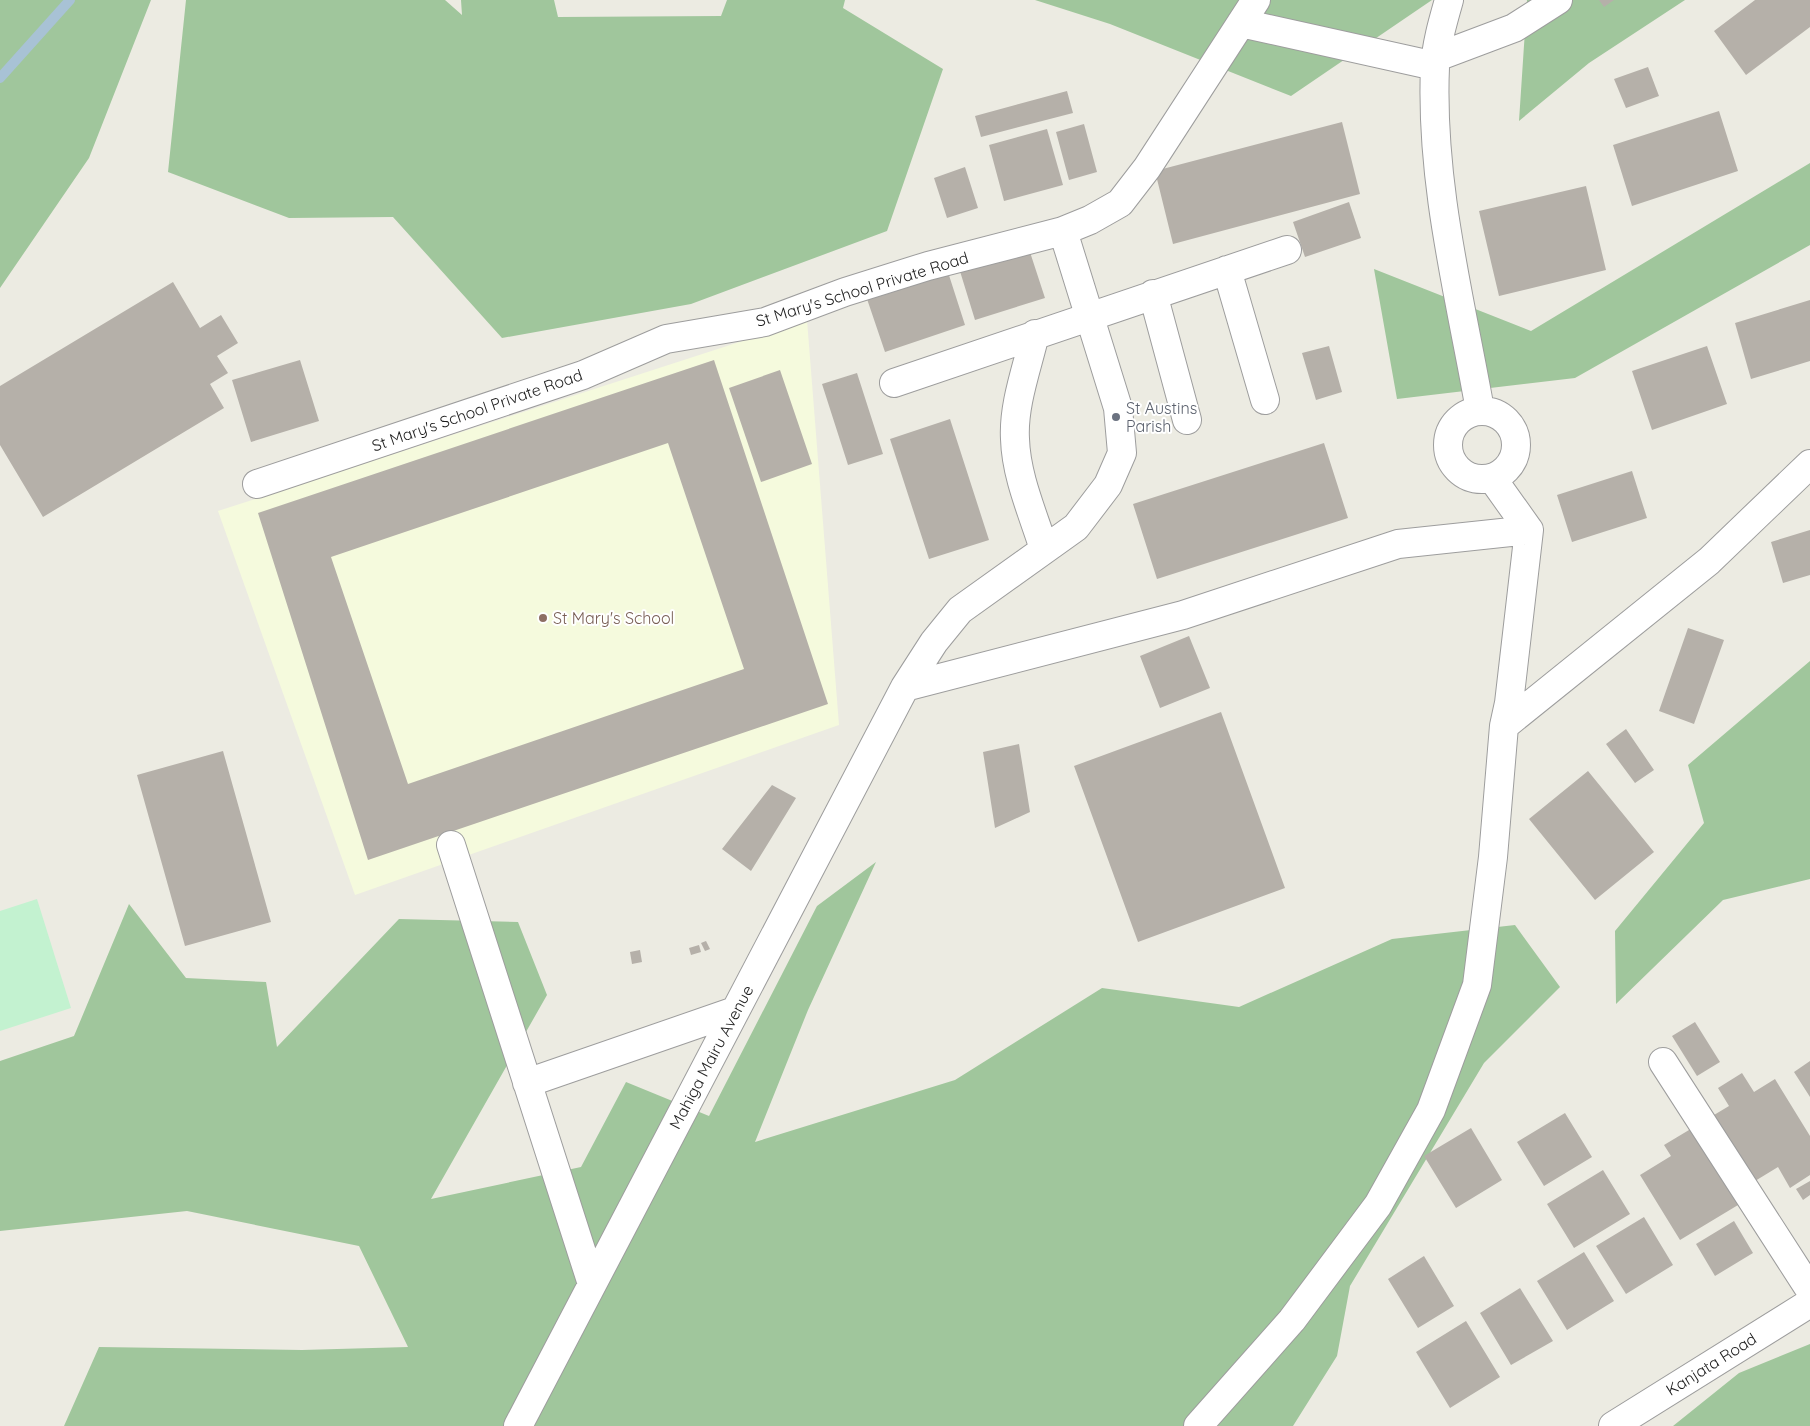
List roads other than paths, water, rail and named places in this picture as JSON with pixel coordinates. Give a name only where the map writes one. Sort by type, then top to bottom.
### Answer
[{"type":"street","name":"St Mary's School Private Road","points":[[257,484],[582,376],[666,338],[765,322],[844,292],[928,266],[1063,231],[1090,220],[1120,203],[1147,168],[1256,0]]},
{"type":"street","points":[[1448,0],[1436,61],[1439,174],[1480,410]]},
{"type":"street","points":[[1241,23],[1436,61],[1514,28],[1558,0]]},
{"type":"street","name":"Mahiga Mairu Avenue","points":[[518,1426],[905,688],[934,642],[960,610],[1076,527],[1108,485],[1122,453],[1118,408],[1063,231]]},
{"type":"street","points":[[894,383],[1152,294],[1287,250]]},
{"type":"street","points":[[1227,270],[1266,400]]},
{"type":"street","points":[[1152,294],[1187,420]]},
{"type":"street","points":[[1035,334],[1015,422],[1014,440],[1020,469],[1044,550]]},
{"type":"street","points":[[1480,410],[1496,412],[1510,423],[1517,438],[1515,455],[1506,470],[1492,478],[1477,479],[1464,474],[1453,464],[1447,451],[1448,436],[1454,423],[1466,413],[1480,410]]},
{"type":"street","points":[[1504,726],[1709,561],[1810,464]]},
{"type":"street","points":[[1198,1426],[1292,1320],[1378,1205],[1431,1110],[1477,985],[1493,857],[1504,726],[1509,703],[1529,530],[1492,478]]},
{"type":"street","points":[[905,688],[1183,615],[1398,544],[1529,530]]},
{"type":"street","points":[[451,845],[592,1284]]},
{"type":"street","points":[[528,1083],[735,1011]]},
{"type":"street","points":[[1663,1062],[1810,1290]]},
{"type":"street","name":"Kanjata Road","points":[[1613,1426],[1810,1303]]},
{"type":"waterway","points":[[0,78],[70,0]]},
{"type":"place","name":"St Austins Parish","points":[[1116,417]]},
{"type":"place","name":"St Mary's School","points":[[543,618]]}]
